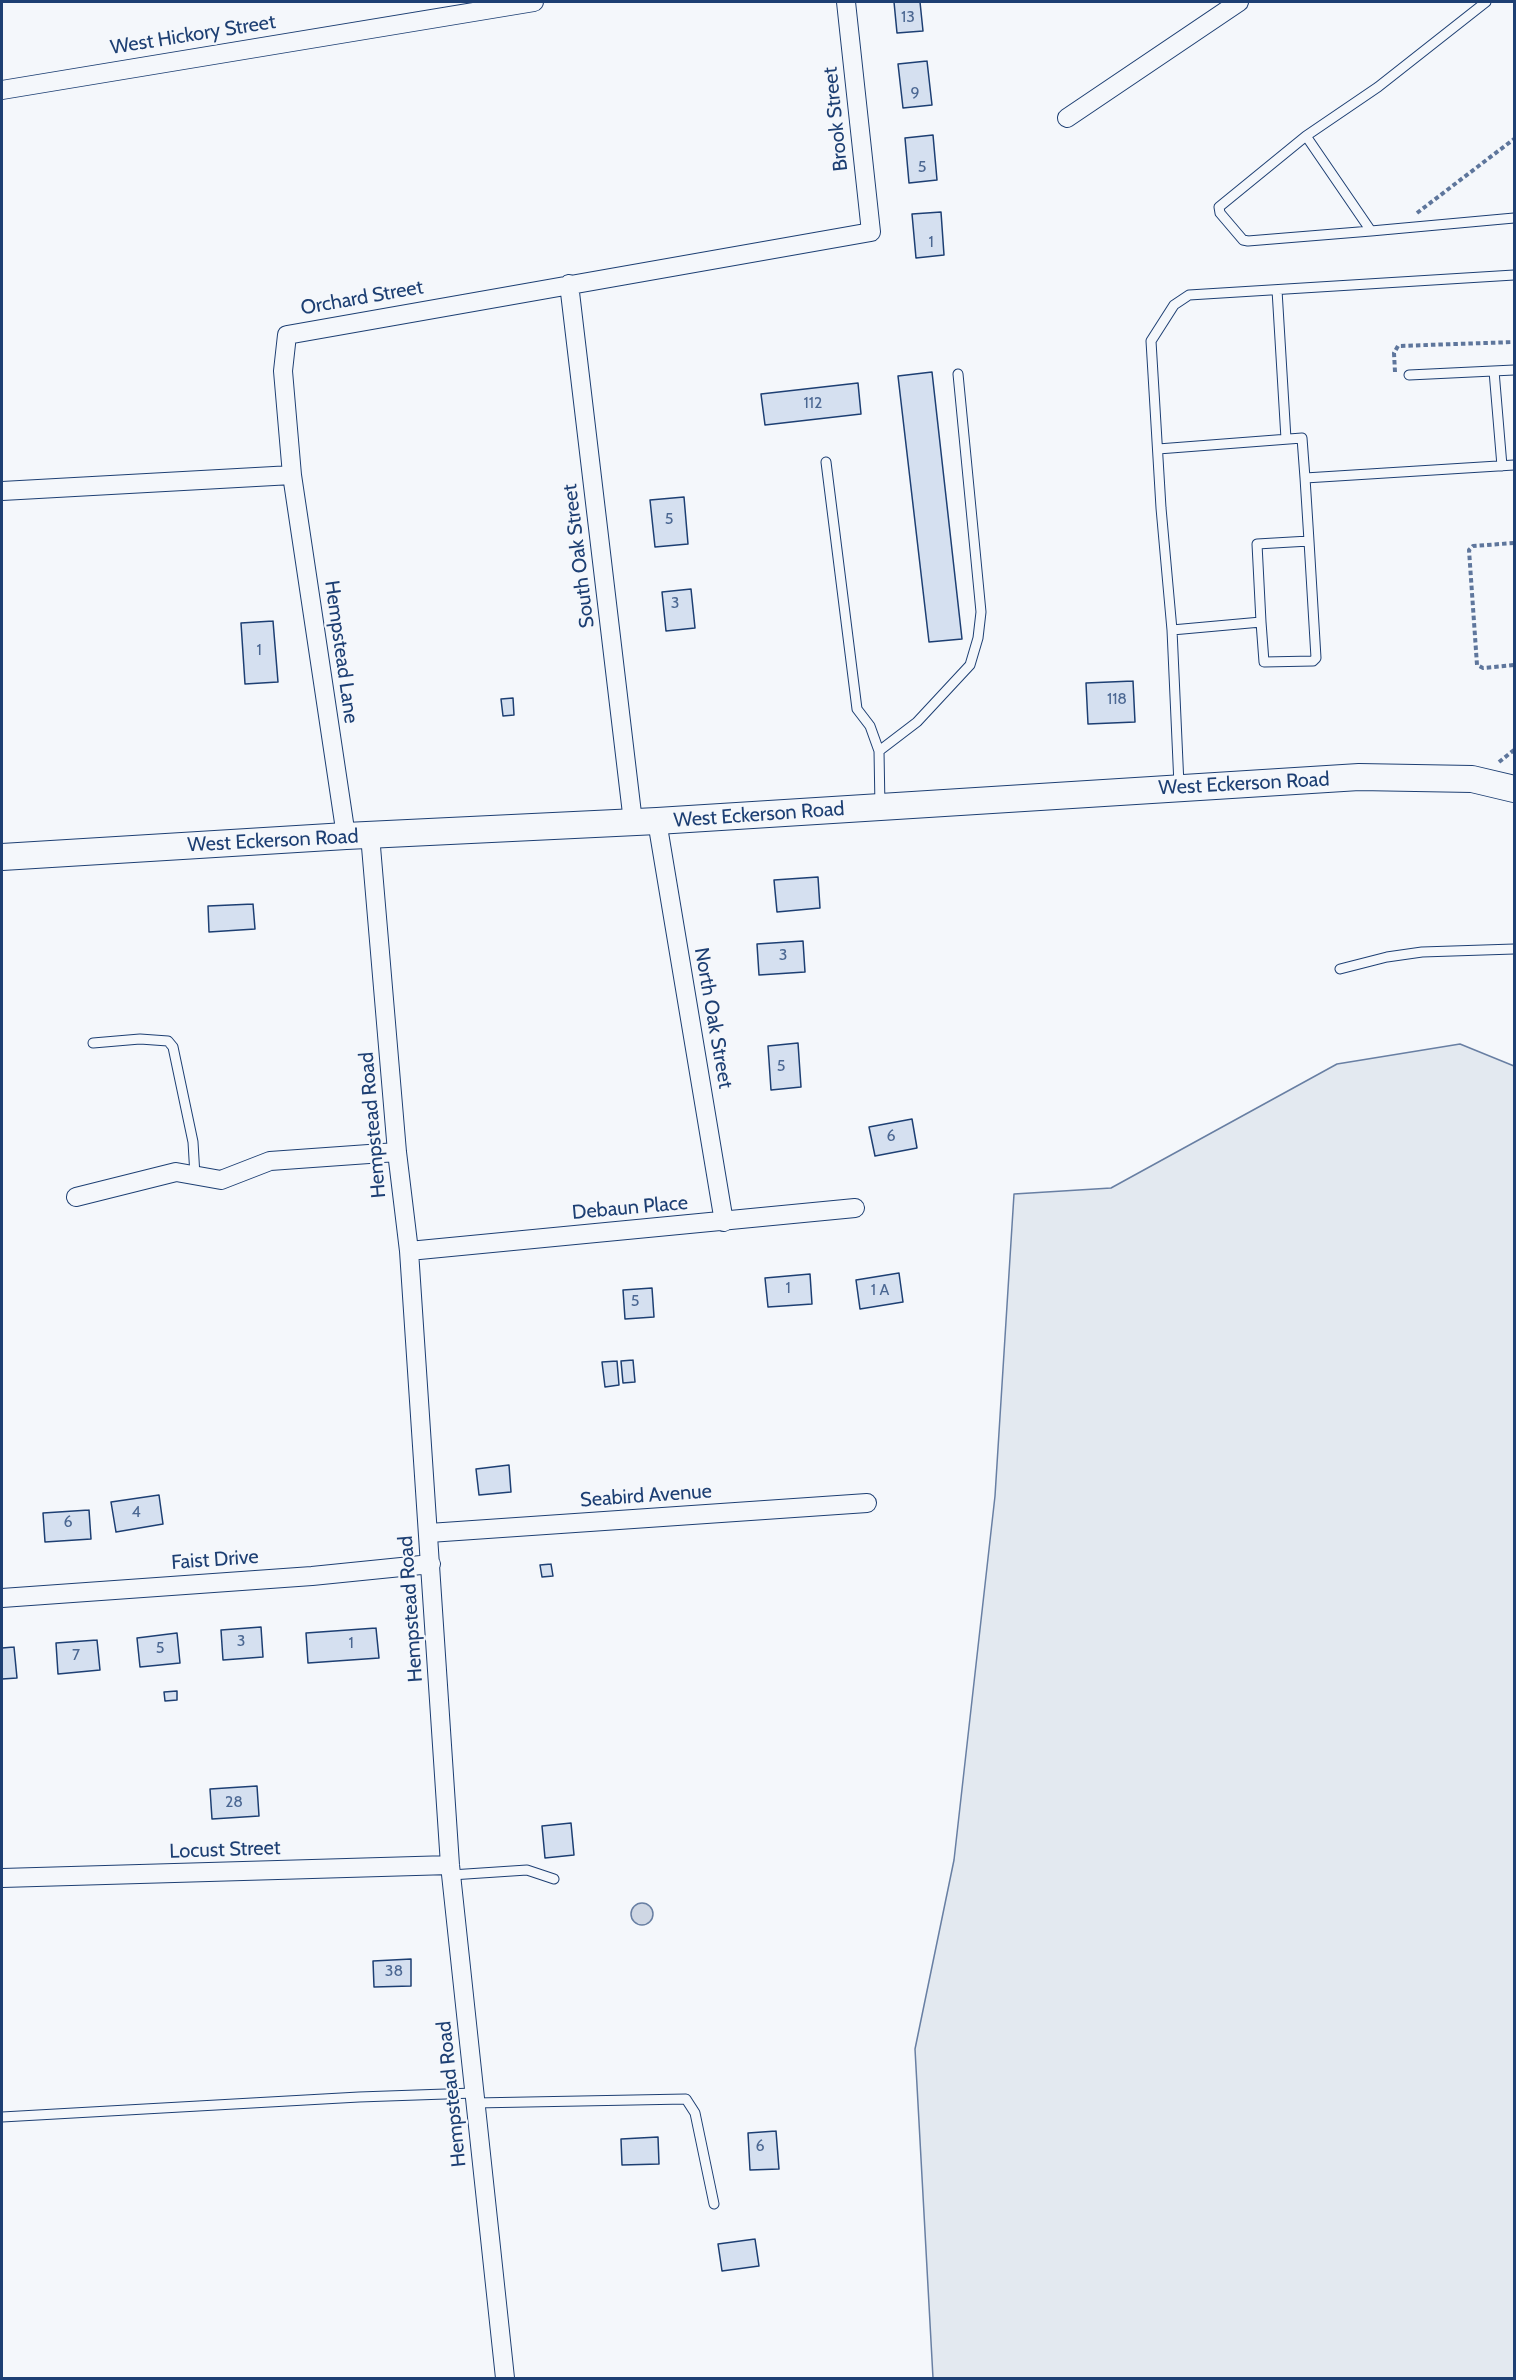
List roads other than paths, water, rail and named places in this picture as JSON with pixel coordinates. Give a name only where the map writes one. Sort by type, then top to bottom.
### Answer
[{"type":"street","name":"West Hickory Street","points":[[2,90],[534,2]]},
{"type":"street","name":"Brook Street","points":[[846,2],[871,232]]},
{"type":"street","points":[[1067,118],[1239,2]]},
{"type":"street","name":"Orchard Street","points":[[292,475],[283,371],[286,335],[871,232]]},
{"type":"street","name":"South Oak Street","points":[[569,284],[645,822]]},
{"type":"street","points":[[2,491],[292,475]]},
{"type":"street","name":"Hempstead Lane","points":[[292,475],[358,836]]},
{"type":"street","name":"West Eckerson Road","points":[[2,857],[645,822],[1359,777],[1472,779],[1515,789]]},
{"type":"street","name":"North Oak Street","points":[[645,822],[724,1222]]},
{"type":"street","name":"Hempstead Road","points":[[358,836],[409,1251],[451,1870],[505,2379]]},
{"type":"street","points":[[76,1197],[176,1172],[221,1180],[270,1161],[397,1152]]},
{"type":"street","name":"Debaun Place","points":[[409,1251],[855,1208]]},
{"type":"street","name":"Seabird Avenue","points":[[429,1533],[867,1503]]},
{"type":"street","name":"Faist Drive","points":[[2,1598],[312,1576],[431,1564]]},
{"type":"street","name":"Locust Street","points":[[2,1878],[451,1870]]},
{"type":"lane","points":[[1486,2],[1378,87],[1306,136],[1219,207],[1220,213],[1243,240],[1248,242],[1515,218]]},
{"type":"lane","points":[[1306,136],[1371,231]]},
{"type":"lane","points":[[1179,788],[1172,630],[1151,341],[1174,305],[1189,294],[1515,275]]},
{"type":"lane","points":[[1277,290],[1286,439]]},
{"type":"lane","points":[[1409,375],[1515,370]]},
{"type":"lane","points":[[1494,371],[1502,466]]},
{"type":"lane","points":[[879,751],[917,722],[969,665],[978,638],[981,612],[958,374]]},
{"type":"lane","points":[[1158,449],[1302,438],[1305,478],[1309,541],[1316,658],[1313,661],[1264,662],[1257,544],[1309,541]]},
{"type":"lane","points":[[826,462],[857,709],[870,726],[879,751],[880,807]]},
{"type":"lane","points":[[1305,478],[1515,465]]},
{"type":"lane","points":[[1172,630],[1261,622]]},
{"type":"lane","points":[[1340,969],[1387,957],[1422,952],[1515,949]]},
{"type":"lane","points":[[93,1043],[140,1039],[168,1041],[174,1047],[193,1142],[195,1176]]},
{"type":"lane","points":[[451,1870],[527,1870],[554,1879]]},
{"type":"lane","points":[[2,2117],[337,2098],[686,2099],[695,2113],[714,2204]]}]
